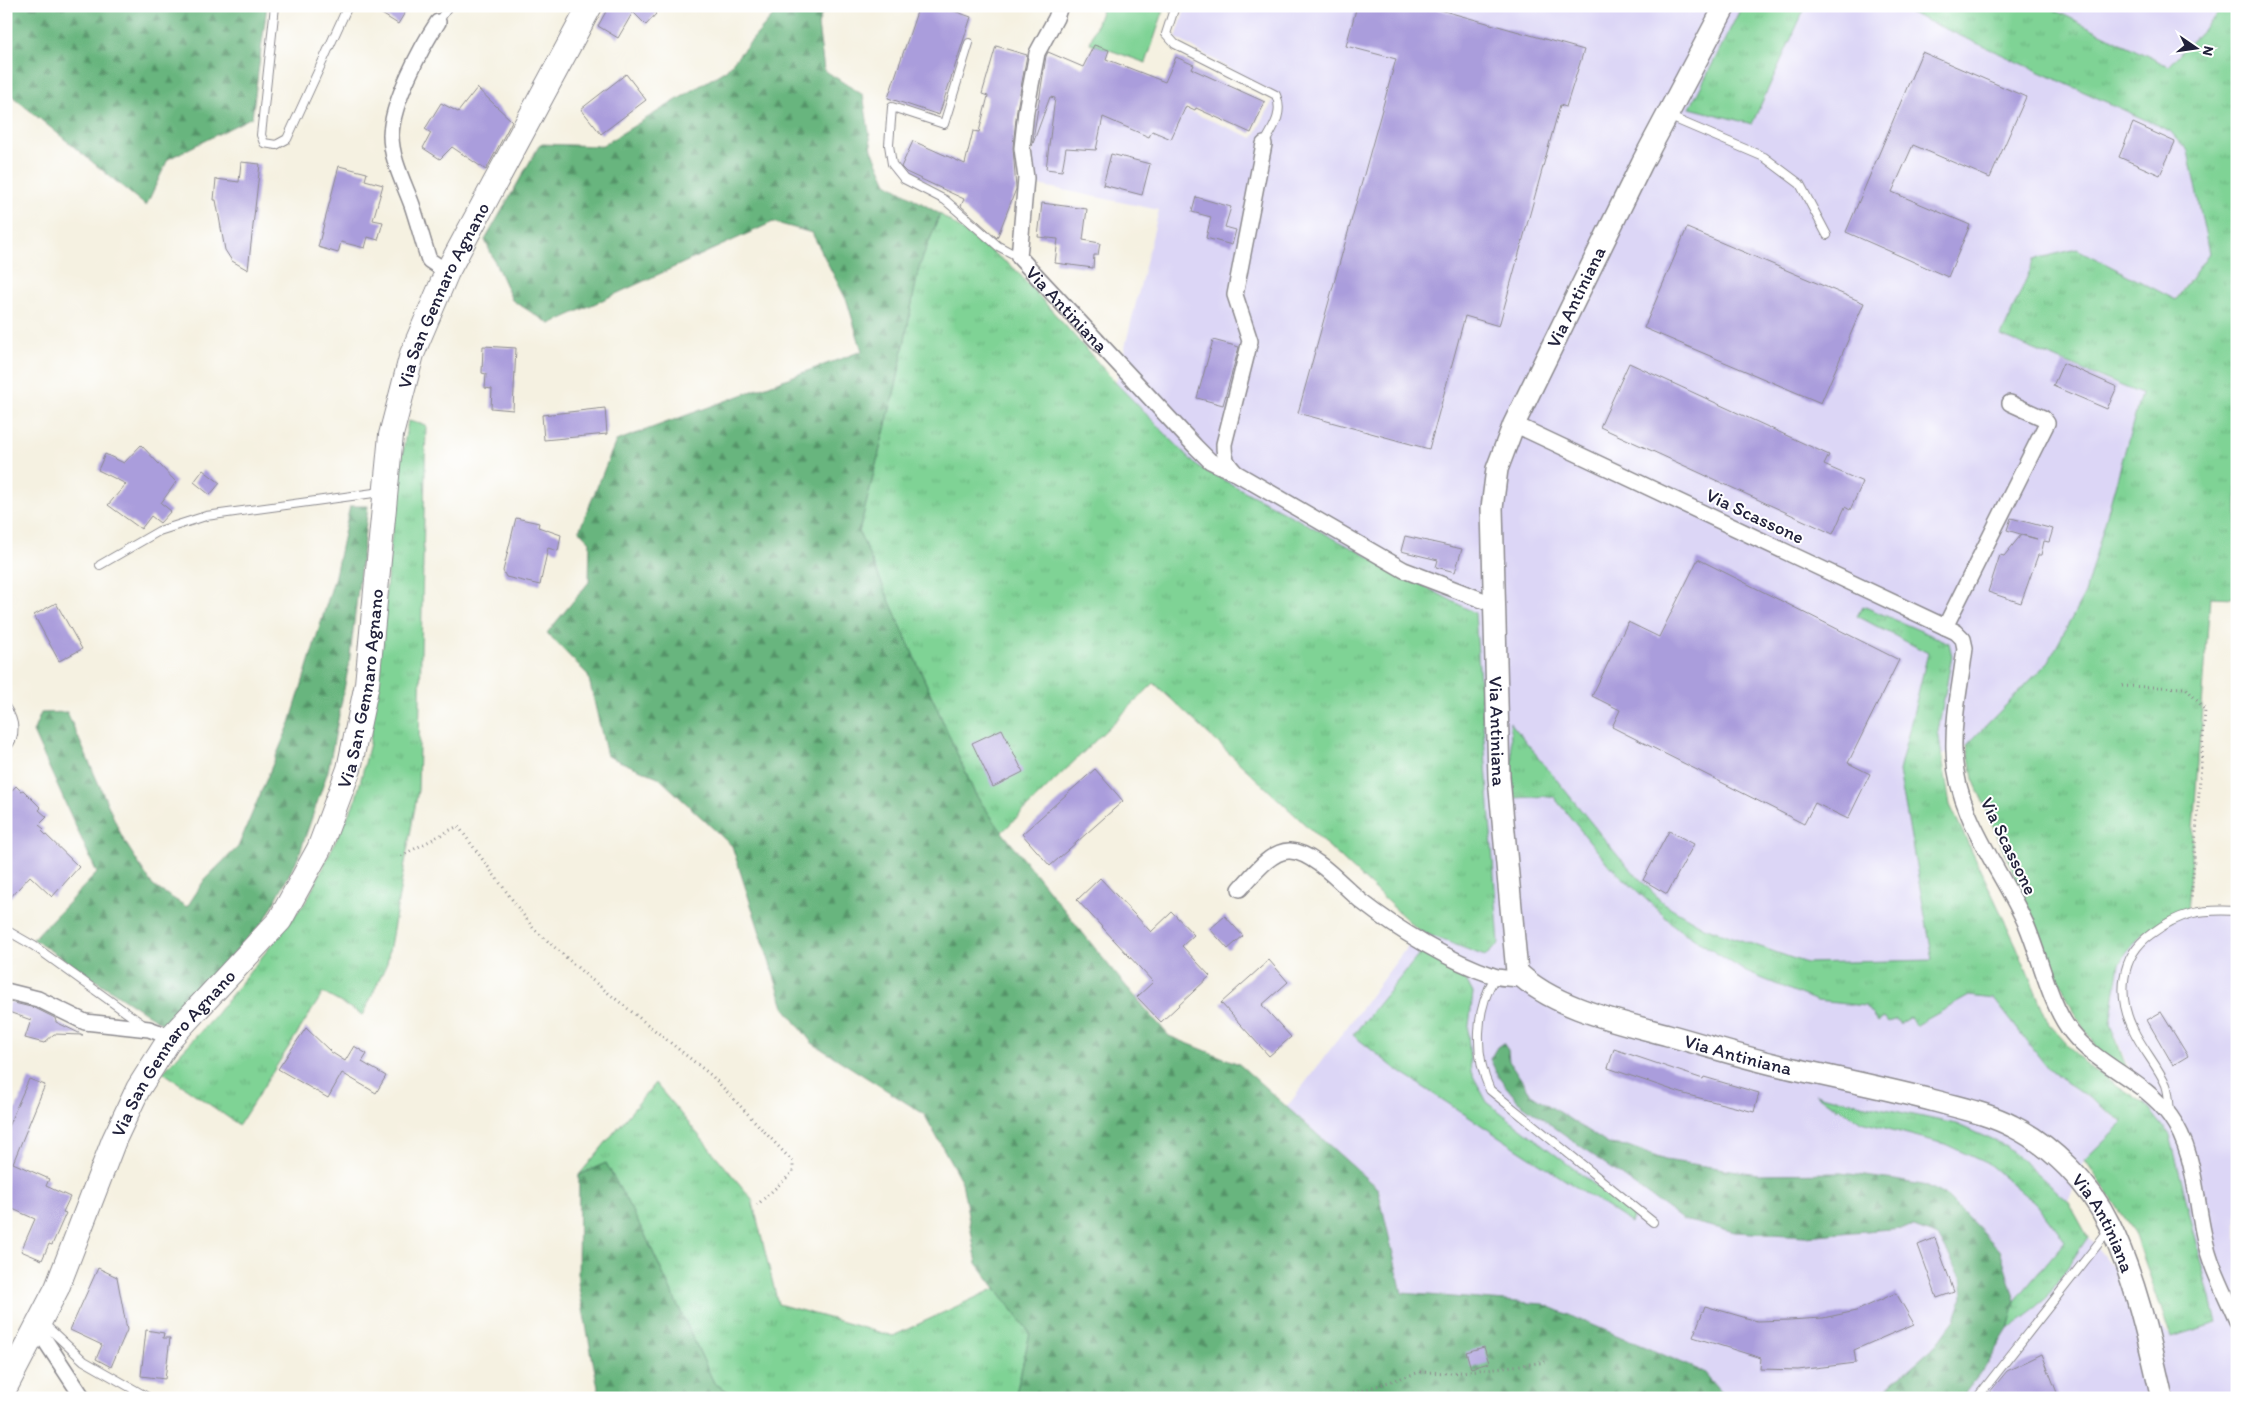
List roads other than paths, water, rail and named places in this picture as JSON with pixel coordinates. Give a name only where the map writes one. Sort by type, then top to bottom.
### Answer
[{"type":"main road","name":"Via San Gennaro Agnano","points":[[6,1386],[57,1288],[114,1140],[138,1089],[172,1037],[280,920],[320,849],[349,769],[367,684],[391,435],[412,354],[447,272],[590,6]]},
{"type":"street","name":"Via Antiniana","points":[[1060,6],[1056,18],[1037,53],[1026,111],[1022,148],[1026,178],[1019,257],[1210,461],[1236,473],[1404,570],[1495,605]]},
{"type":"street","name":"Via Antiniana","points":[[1725,6],[1642,163],[1514,424],[1497,469],[1492,508],[1499,778],[1517,972],[1524,979],[1567,1004],[1621,1023],[1791,1069],[1963,1108],[2013,1126],[2061,1161],[2091,1195],[2111,1228],[2134,1292],[2162,1398]]},
{"type":"street","points":[[438,22],[418,53],[398,105],[391,134],[393,153],[418,222],[428,260],[447,272]]},
{"type":"street","name":"Via Antiniana","points":[[1236,473],[1227,464],[1224,456],[1224,444],[1250,341],[1235,295],[1264,144]]},
{"type":"street","points":[[1946,627],[2047,423],[2043,418],[2010,403]]},
{"type":"street","name":"Via Scassone","points":[[1514,424],[1946,627],[1956,632],[1963,639],[1965,648],[1954,725],[1954,750],[1960,788],[1969,816],[2026,924],[2061,1016],[2071,1032],[2108,1067],[2134,1082],[2156,1100],[2170,1116],[2182,1137],[2189,1160],[2211,1263],[2237,1321]]},
{"type":"street","points":[[1240,889],[1281,852],[1291,851],[1303,854],[1314,860],[1362,902],[1412,936],[1495,977],[1524,979]]},
{"type":"street","points":[[6,991],[38,999],[85,1022],[149,1028],[172,1037]]},
{"type":"street","points":[[39,1324],[82,1398]]},
{"type":"lane","points":[[275,6],[261,135],[264,143],[276,145],[287,139],[348,6]]},
{"type":"lane","points":[[438,22],[449,6]]},
{"type":"lane","points":[[1175,6],[1166,34],[1175,44],[1276,95],[1280,105],[1278,118],[1264,144]]},
{"type":"lane","points":[[969,43],[944,124],[892,107],[889,145],[892,164],[904,179],[946,200],[998,246],[1019,257]]},
{"type":"lane","points":[[1668,116],[1764,157],[1800,184],[1828,235]]},
{"type":"lane","points":[[100,565],[159,531],[206,516],[386,492]]},
{"type":"lane","points":[[6,708],[13,718],[14,734],[6,748]]},
{"type":"lane","points":[[2170,1116],[2167,1086],[2132,1027],[2122,988],[2130,957],[2139,943],[2170,920],[2190,912],[2237,911]]},
{"type":"lane","points":[[6,930],[34,946],[149,1028]]},
{"type":"lane","points":[[1495,977],[1488,990],[1484,1006],[1479,1041],[1480,1060],[1490,1090],[1653,1222]]},
{"type":"lane","points":[[1977,1398],[2111,1228]]},
{"type":"lane","points":[[39,1324],[84,1361],[149,1398]]}]
